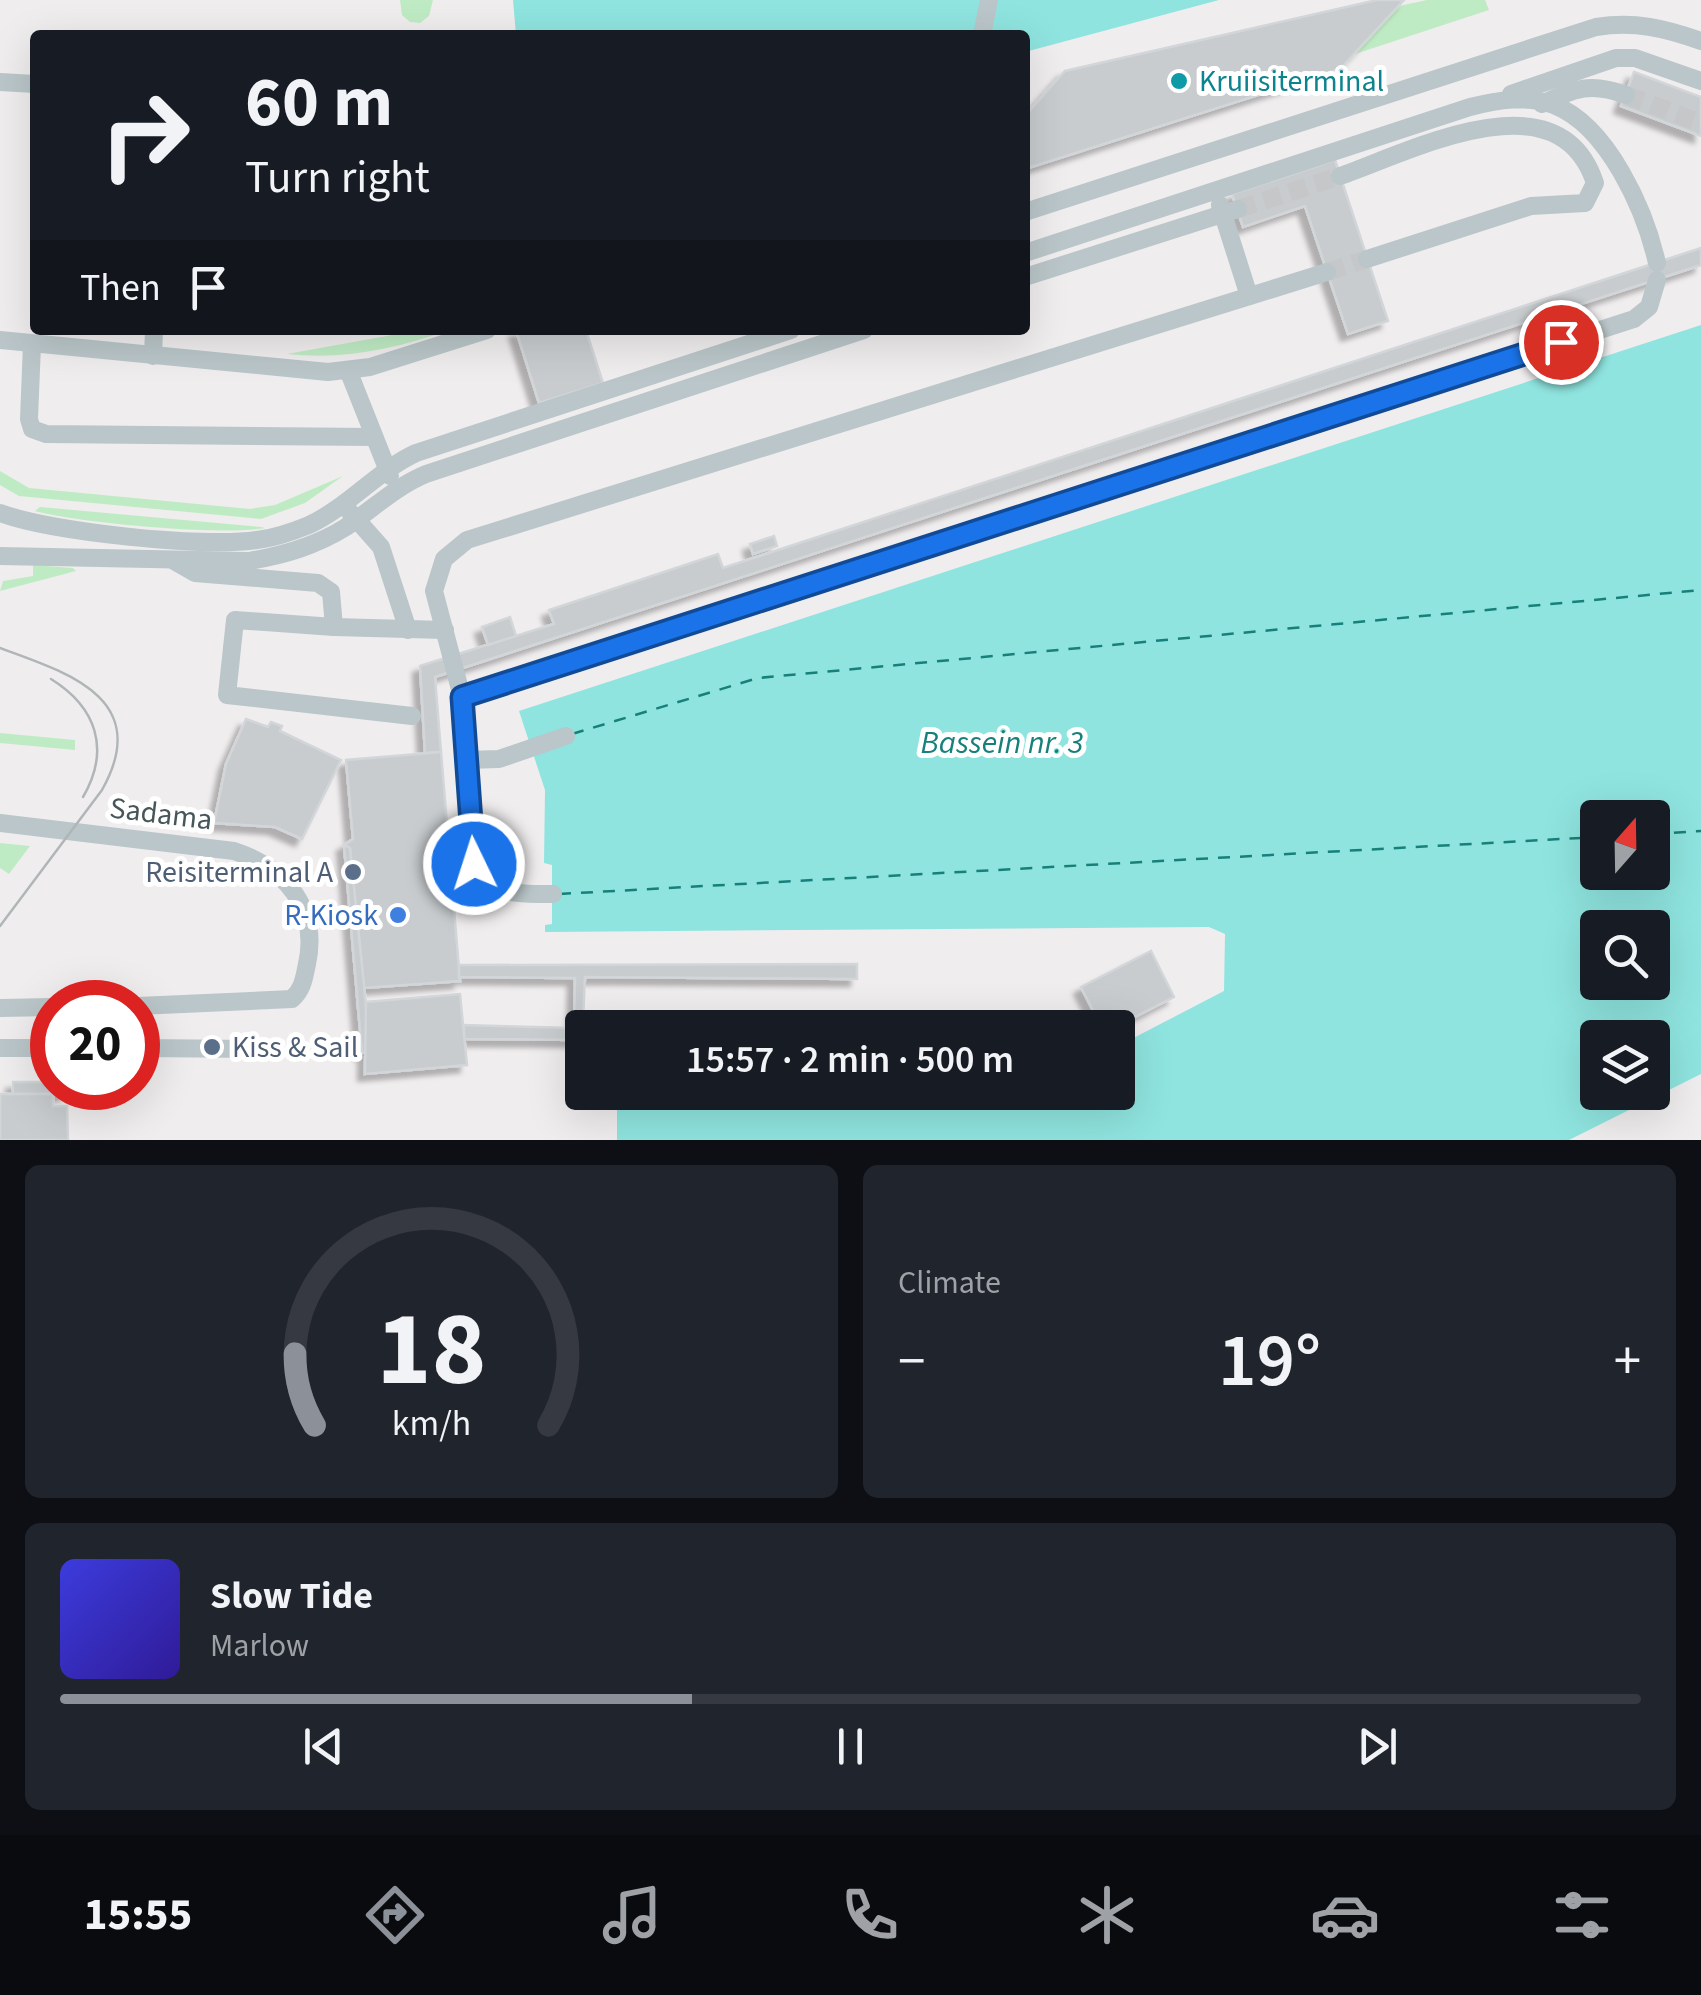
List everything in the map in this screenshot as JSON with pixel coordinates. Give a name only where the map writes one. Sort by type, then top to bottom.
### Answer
[{"type":"lane","points":[[983,30],[990,0]]},
{"type":"lane","points":[[1030,210],[1596,27],[1626,22],[1661,26],[1701,41]]},
{"type":"lane","points":[[1030,251],[1616,58],[1645,61],[1701,80]]},
{"type":"lane","points":[[0,82],[30,84]]},
{"type":"lane","points":[[1340,176],[1497,125],[1585,85],[1600,85],[1626,95]]},
{"type":"lane","points":[[462,697],[1634,319],[1649,306],[1657,271],[1638,202],[1621,173],[1579,122],[1544,102],[1489,102]]},
{"type":"lane","points":[[1367,259],[1531,206],[1585,203],[1595,183],[1590,167],[1556,134],[1530,124],[1497,125]]},
{"type":"lane","points":[[1216,190],[1230,212],[1249,296]]},
{"type":"lane","points":[[1030,275],[1230,212]]},
{"type":"lane","points":[[553,894],[517,894],[482,880],[474,864],[462,697],[434,591],[444,560],[467,540],[1327,272]]},
{"type":"lane","points":[[153,356],[154,335]]},
{"type":"lane","points":[[0,340],[328,372],[370,367],[471,335]]},
{"type":"lane","points":[[0,513],[29,524],[233,542],[296,530],[416,453],[776,335]]},
{"type":"lane","points":[[0,556],[249,561],[286,555],[356,519],[397,486],[849,335]]},
{"type":"lane","points":[[32,344],[29,419],[32,429],[46,434],[374,437]]},
{"type":"lane","points":[[348,370],[386,469],[397,486]]},
{"type":"lane","points":[[342,503],[381,547],[408,630]]},
{"type":"lane","points":[[169,558],[195,572],[318,583],[330,592],[334,627]]},
{"type":"lane","points":[[412,716],[227,695],[235,620],[445,630]]},
{"type":"lane","points":[[466,760],[499,759],[566,736]]},
{"type":"lane","name":"Sadama","points":[[0,823],[234,852],[260,860],[278,873],[298,898],[310,922],[312,940],[301,991],[292,999],[160,1005]]},
{"type":"lane","points":[[160,1006],[228,1004]]},
{"type":"lane","points":[[0,1009],[30,1008]]},
{"type":"lane","points":[[0,1048],[30,1048]]},
{"type":"lane","points":[[160,1048],[256,1048]]},
{"type":"green space","points":[[400,0],[433,0],[429,16],[420,23],[410,22],[402,15]]},
{"type":"green space","points":[[1427,0],[1485,0],[1489,10],[1352,55],[1399,6]]},
{"type":"green space","points":[[392,335],[434,335],[370,351],[287,354]]},
{"type":"green space","points":[[0,471],[29,488],[250,509],[275,505],[343,476],[305,503],[261,519],[19,496],[0,485]]},
{"type":"green space","points":[[40,507],[265,528],[150,527],[35,511]]},
{"type":"green space","points":[[33,565],[76,571],[0,591],[3,581],[33,576]]},
{"type":"green space","points":[[0,733],[75,740],[75,750],[0,743]]},
{"type":"green space","points":[[0,843],[30,846],[9,874],[0,868]]},
{"type":"water","points":[[513,0],[1219,0],[1030,51],[1030,30],[516,30]]},
{"type":"water","name":"Bassein nr. 3","points":[[1701,325],[1701,1074],[1670,1090],[1670,1020],[1580,1020],[1580,1110],[1629,1110],[1569,1140],[617,1140],[617,1110],[1135,1110],[1135,1037],[1224,991],[1225,934],[1209,927],[545,932],[545,925],[552,924],[552,865],[544,863],[545,790],[519,711]]},
{"type":"building","name":"Kruiisiterminal","points":[[1377,0],[1404,0],[1340,69],[1030,167],[1030,110],[1065,71]]},
{"type":"building","points":[[1634,72],[1701,97],[1701,136],[1621,106]]},
{"type":"building","points":[[1335,160],[1388,321],[1348,334],[1305,206],[1243,227],[1232,194]]},
{"type":"building","points":[[1701,248],[1701,265],[435,677],[441,752],[425,753],[420,666],[554,624],[549,610],[718,554],[723,568]]},
{"type":"building","points":[[518,335],[588,335],[603,383],[539,403]]},
{"type":"building","points":[[774,536],[777,546],[753,554],[750,544]]},
{"type":"building","points":[[510,617],[516,636],[488,645],[482,627]]},
{"type":"building","points":[[246,719],[268,727],[271,722],[282,726],[280,731],[341,760],[302,839],[275,827],[214,823],[226,764]]},
{"type":"building","points":[[441,752],[460,981],[364,988],[350,848],[344,845],[353,839],[346,760]]},
{"type":"building","points":[[344,845],[350,848],[368,1025],[367,1052],[362,1053]]},
{"type":"building","points":[[1151,951],[1174,997],[1135,1017],[1135,1010],[1093,1010],[1081,987]]},
{"type":"building","points":[[857,964],[857,979],[585,977],[583,1010],[574,1010],[575,978],[459,977],[459,965]]},
{"type":"building","points":[[460,994],[467,1065],[365,1074],[366,1002]]},
{"type":"building","points":[[464,1025],[565,1028],[565,1040],[464,1039]]},
{"type":"building","points":[[13,1082],[30,1082],[30,1094],[13,1094]]},
{"type":"building","points":[[0,1094],[30,1094],[30,1110],[67,1110],[68,1140],[0,1140]]},
{"type":"ferry route","points":[[572,734],[758,678],[1701,590]]},
{"type":"ferry route","points":[[1670,833],[1701,831]]},
{"type":"ferry route","points":[[559,894],[1580,838]]},
{"type":"tunnel","points":[[1626,95],[1701,123]]},
{"type":"tunnel","points":[[1238,209],[1340,176]]},
{"type":"tunnel","points":[[1327,272],[1367,259]]},
{"type":"tram line","points":[[0,648],[52,668],[96,694],[110,712],[117,733],[115,759],[102,790],[0,926]]},
{"type":"tram line","points":[[51,679],[79,702],[94,731],[96,762],[83,797]]},
{"type":"place","name":"Kruiisiterminal","points":[[1179,81]]},
{"type":"place","name":"Reisiterminal A","points":[[353,872]]},
{"type":"place","name":"R-Kiosk","points":[[398,915]]},
{"type":"place","name":"Kiss & Sail","points":[[212,1047]]},
{"type":"route","points":[[474,864],[462,697],[788,595],[1561,342]]}]
